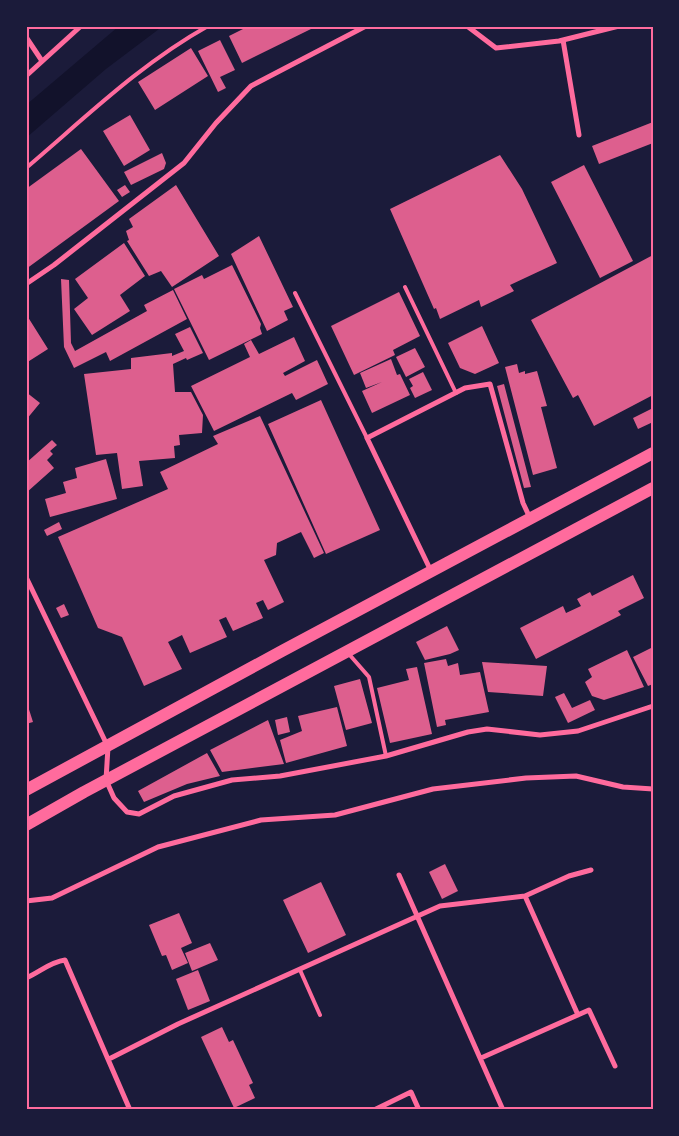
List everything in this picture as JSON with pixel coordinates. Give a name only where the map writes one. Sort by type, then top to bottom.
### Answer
[{"type":"main road","points":[[26,790],[653,453]]},
{"type":"main road","points":[[26,825],[106,780],[653,488]]},
{"type":"street","points":[[26,76],[80,26]]},
{"type":"street","points":[[26,284],[54,265],[184,163],[216,123],[251,86],[366,26]]},
{"type":"street","points":[[467,26],[496,48],[562,40],[619,26]]},
{"type":"street","points":[[26,37],[42,61]]},
{"type":"street","points":[[562,40],[579,135]]},
{"type":"street","points":[[431,572],[367,438],[465,388],[490,384],[523,503],[530,518]]},
{"type":"street","points":[[26,577],[108,747],[106,780],[114,798],[127,812],[139,814],[174,796],[232,780],[280,776],[386,756],[468,732],[487,729],[540,735],[578,731],[653,706]]},
{"type":"street","points":[[26,901],[52,898],[158,847],[261,820],[335,814],[433,789],[526,778],[576,776],[623,787],[653,789]]},
{"type":"street","points":[[109,1059],[178,1024],[440,906],[524,896],[569,876],[592,870]]},
{"type":"street","points":[[399,875],[503,1110]]},
{"type":"street","points":[[524,896],[578,1015]]},
{"type":"street","points":[[26,978],[37,974],[54,961],[65,960],[130,1110]]},
{"type":"street","points":[[480,1058],[589,1010],[615,1066]]},
{"type":"street","points":[[374,1110],[411,1092],[419,1110]]},
{"type":"lane","points":[[26,168],[136,73],[208,26]]},
{"type":"lane","points":[[405,287],[456,393]]},
{"type":"lane","points":[[295,293],[367,438]]},
{"type":"lane","points":[[347,651],[369,677],[386,756]]},
{"type":"lane","points":[[300,970],[320,1015]]},
{"type":"shaded area","points":[[119,26],[163,26],[106,69],[26,138],[26,105]]},
{"type":"building","points":[[249,26],[310,26],[311,29],[242,63],[229,36]]},
{"type":"building","points":[[220,40],[235,70],[220,77],[226,88],[218,92],[198,51]]},
{"type":"building","points":[[191,48],[208,76],[155,110],[138,82]]},
{"type":"building","points":[[130,115],[150,150],[124,166],[103,131]]},
{"type":"building","points":[[653,122],[653,143],[599,164],[592,146]]},
{"type":"building","points":[[81,149],[119,201],[26,269],[26,189]]},
{"type":"building","points":[[162,153],[166,163],[164,169],[131,185],[124,172]]},
{"type":"building","points":[[500,155],[522,189],[557,263],[510,285],[514,291],[481,307],[479,300],[440,319],[390,209]]},
{"type":"building","points":[[584,165],[633,261],[600,278],[551,182]]},
{"type":"building","points":[[125,185],[130,192],[122,197],[117,190]]},
{"type":"building","points":[[176,185],[219,256],[172,287],[161,271],[149,276],[127,241],[129,240],[126,231],[133,227],[129,219]]},
{"type":"building","points":[[259,236],[293,307],[284,311],[288,320],[267,331],[231,254]]},
{"type":"building","points":[[124,243],[145,276],[120,295],[130,311],[92,335],[74,309],[88,298],[75,279]]},
{"type":"building","points":[[653,255],[653,395],[594,426],[578,395],[573,398],[531,320]]},
{"type":"building","points":[[232,265],[261,324],[262,334],[209,360],[174,289],[202,275],[204,279]]},
{"type":"building","points":[[61,279],[69,280],[71,343],[75,351],[147,311],[144,305],[173,290],[187,319],[110,361],[106,352],[74,368],[64,347]]},
{"type":"building","points":[[399,292],[420,336],[393,350],[395,355],[354,375],[331,326]]},
{"type":"building","points":[[26,314],[48,349],[26,363]]},
{"type":"building","points":[[482,326],[499,363],[475,374],[460,368],[448,343]]},
{"type":"building","points":[[190,327],[203,353],[173,364],[175,392],[191,392],[203,415],[202,433],[179,435],[180,445],[174,446],[175,458],[139,461],[143,486],[122,489],[117,453],[96,455],[84,374],[131,369],[131,358],[172,353],[172,356],[184,351],[175,334]]},
{"type":"building","points":[[294,337],[305,361],[283,373],[285,376],[317,360],[328,384],[296,400],[292,393],[214,431],[191,386],[250,357],[244,344],[251,340],[259,354]]},
{"type":"building","points":[[415,348],[425,367],[406,377],[396,357]]},
{"type":"building","points":[[391,359],[397,375],[400,374],[410,395],[372,413],[362,391],[382,382],[366,388],[360,373]]},
{"type":"building","points":[[517,364],[519,373],[525,371],[525,374],[537,371],[547,406],[541,407],[557,468],[533,475],[505,367]]},
{"type":"building","points":[[423,372],[432,390],[415,398],[410,388],[413,386],[409,379]]},
{"type":"building","points":[[504,384],[531,487],[524,488],[497,386]]},
{"type":"building","points":[[26,392],[40,403],[26,420]]},
{"type":"building","points":[[321,400],[380,530],[326,554],[268,424]]},
{"type":"building","points":[[653,408],[653,422],[638,429],[633,418]]},
{"type":"building","points":[[260,416],[324,553],[314,558],[301,532],[277,543],[276,555],[264,560],[284,602],[268,610],[263,600],[256,603],[263,618],[233,631],[226,617],[219,620],[227,637],[190,653],[182,635],[168,642],[182,669],[144,686],[122,637],[98,628],[58,537],[168,489],[160,472],[218,444],[213,436]]},
{"type":"building","points":[[52,440],[57,445],[50,451],[53,454],[47,460],[54,468],[26,493],[26,463]]},
{"type":"building","points":[[106,459],[117,499],[50,517],[45,499],[66,493],[63,482],[77,478],[75,468]]},
{"type":"building","points":[[59,522],[62,529],[47,536],[44,530]]},
{"type":"building","points":[[633,575],[644,598],[618,611],[621,615],[536,659],[520,628],[563,606],[566,613],[581,606],[577,599],[590,592],[592,596]]},
{"type":"building","points":[[64,604],[69,615],[61,618],[56,608]]},
{"type":"building","points":[[447,626],[459,650],[425,660],[416,642]]},
{"type":"building","points":[[653,647],[653,684],[648,686],[633,657]]},
{"type":"building","points":[[627,650],[644,687],[604,700],[592,696],[585,682],[592,677],[588,669]]},
{"type":"building","points":[[446,659],[448,666],[458,663],[460,675],[480,672],[489,712],[445,720],[446,725],[437,727],[424,663]]},
{"type":"building","points":[[482,662],[547,666],[543,696],[488,692]]},
{"type":"building","points":[[417,667],[432,734],[390,743],[377,688],[409,680],[406,669]]},
{"type":"building","points":[[360,679],[372,723],[346,730],[334,686]]},
{"type":"building","points":[[564,693],[572,708],[590,700],[595,710],[568,723],[555,697]]},
{"type":"building","points":[[26,700],[33,722],[26,724]]},
{"type":"building","points":[[337,707],[347,746],[286,763],[280,740],[302,731],[298,716]]},
{"type":"building","points":[[287,717],[290,732],[278,735],[275,720]]},
{"type":"building","points":[[268,720],[284,764],[222,772],[210,750]]},
{"type":"building","points":[[207,753],[220,776],[187,784],[144,802],[138,791]]},
{"type":"building","points":[[445,864],[458,891],[442,899],[429,872]]},
{"type":"building","points":[[321,882],[346,935],[308,953],[283,900]]},
{"type":"building","points":[[179,913],[192,943],[181,948],[188,963],[172,970],[166,955],[162,956],[149,925]]},
{"type":"building","points":[[210,943],[218,960],[192,971],[185,953]]},
{"type":"building","points":[[198,970],[210,1001],[188,1010],[176,979]]},
{"type":"building","points":[[222,1027],[229,1042],[233,1040],[253,1083],[249,1085],[255,1098],[234,1108],[201,1037]]}]
